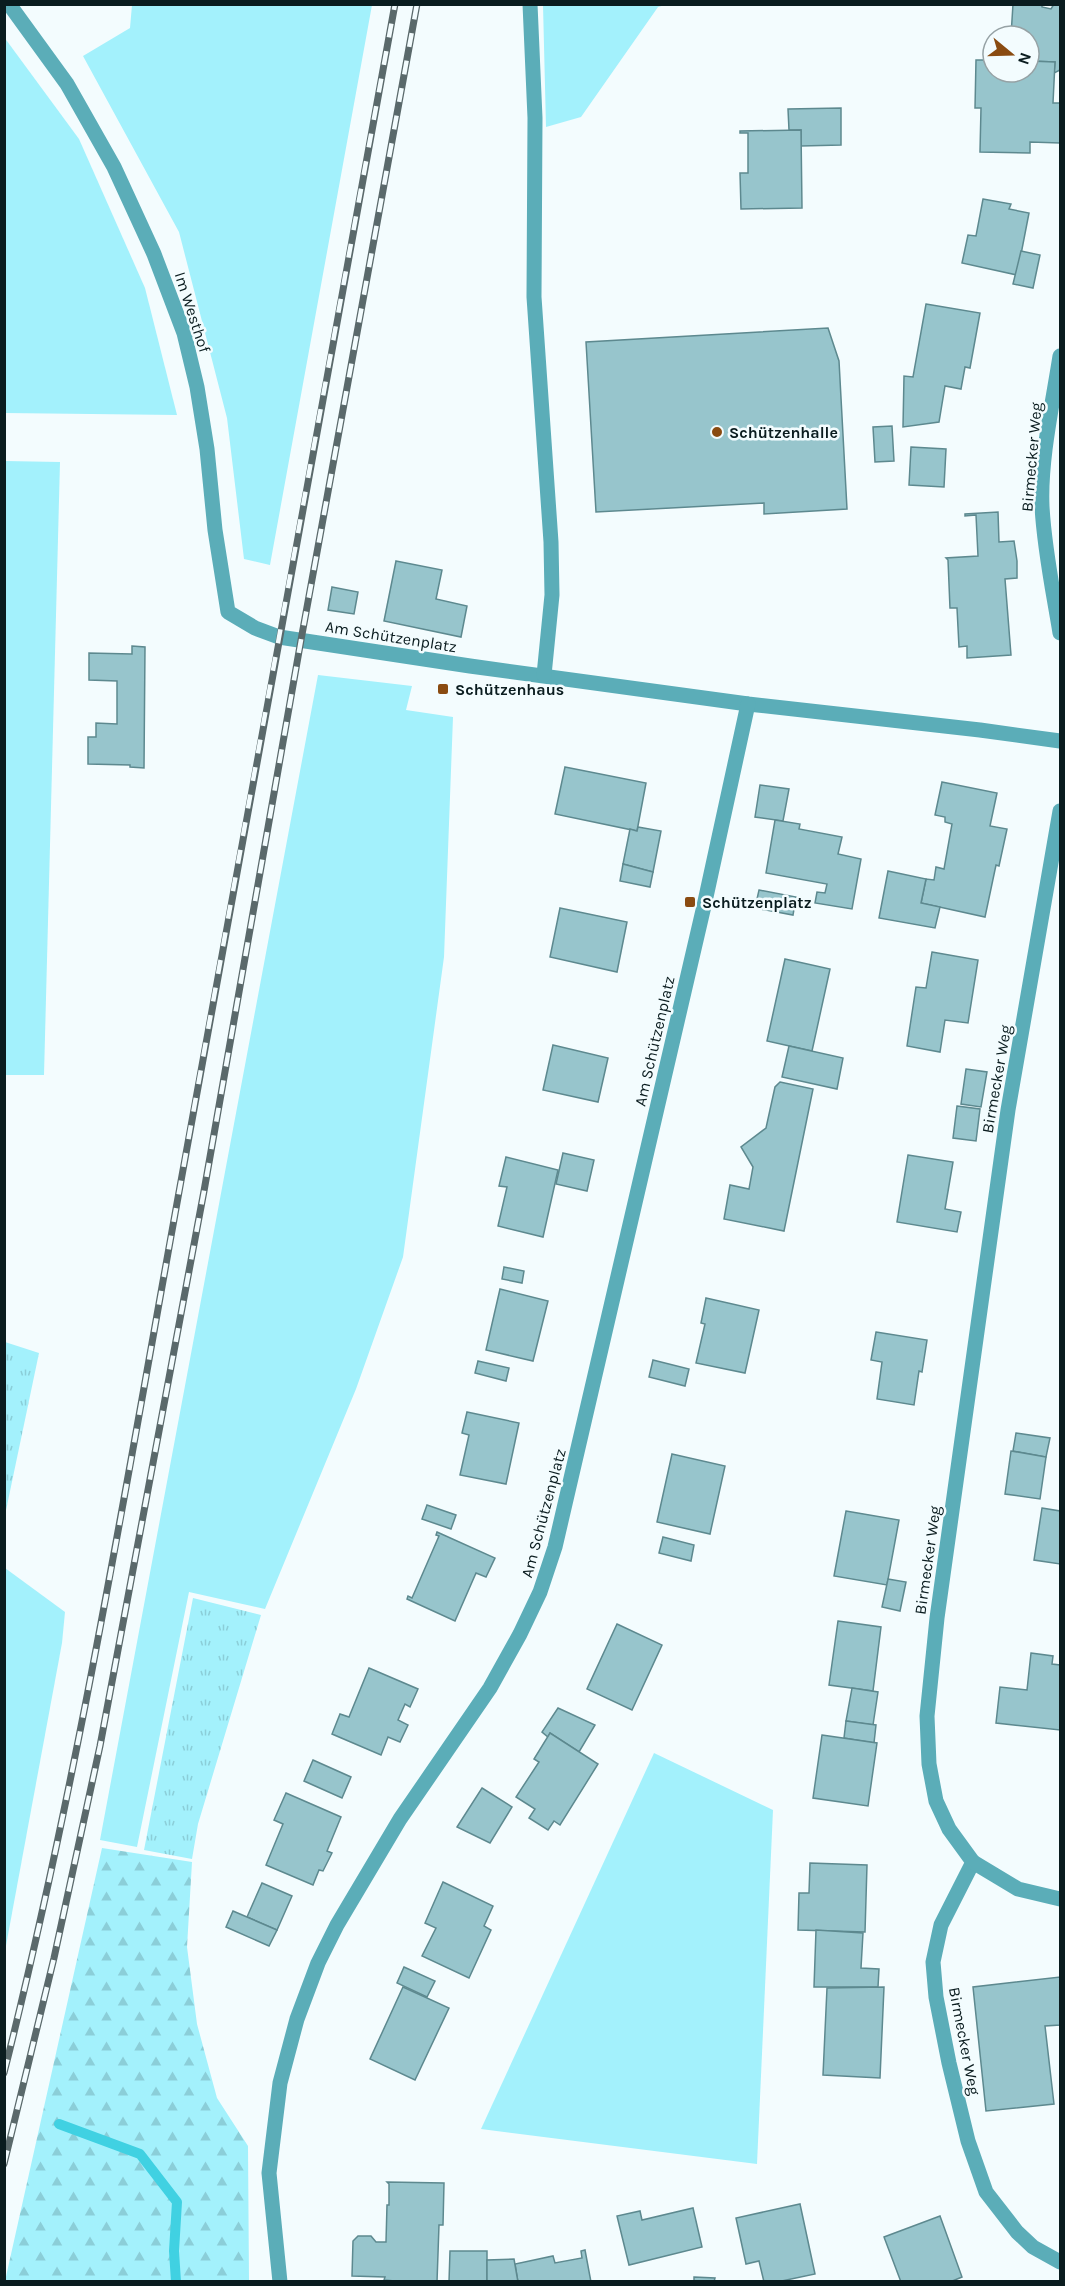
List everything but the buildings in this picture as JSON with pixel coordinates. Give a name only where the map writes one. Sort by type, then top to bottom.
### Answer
[{"type":"street","name":"Im Westhof","points":[[9,4],[67,84],[100,140],[154,254],[184,333],[197,387],[207,448],[215,530],[228,612],[255,628],[279,637]]},
{"type":"street","points":[[530,4],[535,118],[534,297],[551,542],[552,595],[544,675]]},
{"type":"street","name":"Birmecker Weg","points":[[1060,356],[1042,503],[1046,550],[1060,633]]},
{"type":"street","name":"Am Schützenplatz","points":[[279,637],[748,704],[1060,741]]},
{"type":"street","name":"Am Schützenplatz","points":[[280,2282],[269,2173],[280,2082],[297,2019],[318,1964],[337,1925],[400,1819],[490,1688],[540,1592],[555,1547],[704,906],[748,704]]},
{"type":"street","name":"Birmecker Weg","points":[[1060,811],[1006,1122],[937,1618],[927,1716],[929,1764],[936,1801],[949,1829],[973,1862],[941,1925],[933,1962],[936,1997],[949,2063],[968,2141],[986,2192],[1017,2232],[1033,2247],[1060,2262]]},
{"type":"street","points":[[973,1862],[1018,1889],[1060,1899]]},
{"type":"green space","points":[[132,5],[372,5],[270,565],[244,559],[227,418],[179,232],[83,56],[130,28]]},
{"type":"green space","points":[[543,5],[665,5],[658,7],[581,117],[546,127]]},
{"type":"green space","points":[[4,37],[79,139],[145,288],[177,415],[5,413]]},
{"type":"green space","points":[[5,461],[60,462],[44,1075],[5,1075]]},
{"type":"green space","points":[[318,675],[412,686],[406,710],[453,717],[444,957],[403,1257],[356,1389],[265,1609],[189,1592],[137,1847],[100,1840]]},
{"type":"green space","points":[[4,1342],[39,1353],[5,1515]]},
{"type":"green space","points":[[5,1568],[65,1612],[62,1643],[5,1951]]},
{"type":"green space","points":[[193,1598],[261,1615],[198,1824],[192,1859],[144,1850]]},
{"type":"green space","points":[[654,1753],[773,1810],[757,2164],[481,2129]]},
{"type":"green space","points":[[102,1848],[192,1862],[187,1947],[197,2024],[217,2098],[248,2146],[249,2281],[5,2281]]},
{"type":"waterway","points":[[59,2124],[140,2154],[177,2202],[174,2251],[176,2282]]},
{"type":"railway","points":[[4,2073],[55,1852],[121,1517],[260,739],[395,4]]},
{"type":"railway","points":[[4,2164],[54,1958],[100,1746],[204,1191],[301,640],[417,4]]},
{"type":"place","name":"Schützenhalle","points":[[717,432]]},
{"type":"place","name":"Schützenhaus","points":[[443,689]]},
{"type":"place","name":"Schützenplatz","points":[[690,902]]}]
